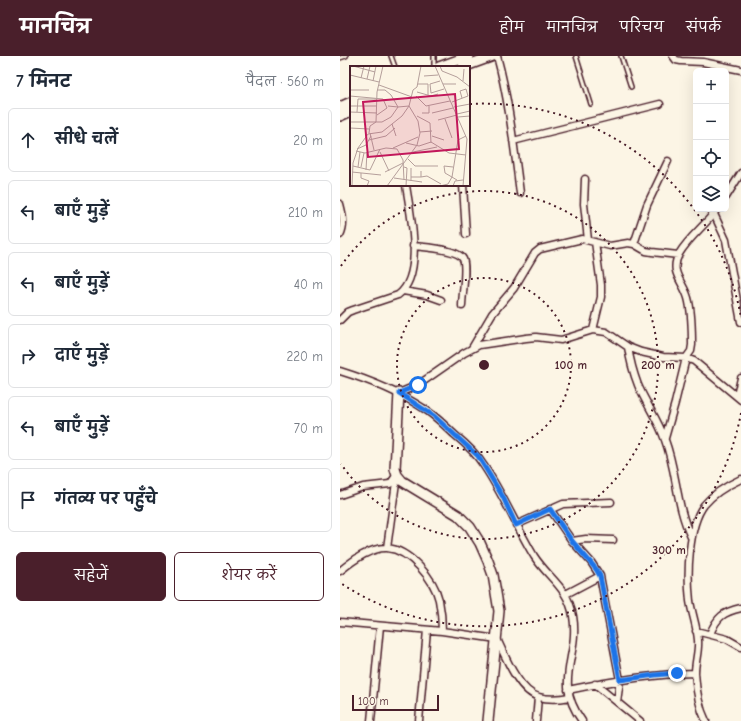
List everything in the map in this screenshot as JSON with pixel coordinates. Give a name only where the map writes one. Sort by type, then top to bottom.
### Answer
[{"type":"street","points":[[443,66],[469,56]]},
{"type":"street","points":[[465,66],[493,56]]},
{"type":"street","points":[[497,56],[502,74],[520,192]]},
{"type":"street","points":[[673,56],[676,60],[703,62],[741,70]]},
{"type":"street","points":[[340,107],[350,102]]},
{"type":"street","points":[[513,141],[660,104]]},
{"type":"street","points":[[340,116],[350,111]]},
{"type":"street","points":[[634,244],[653,190],[668,161]]},
{"type":"street","points":[[729,192],[741,173]]},
{"type":"street","points":[[585,179],[584,204],[588,240]]},
{"type":"street","points":[[340,320],[348,312],[398,295],[403,291],[408,283],[413,258],[413,246],[406,186]]},
{"type":"street","points":[[463,186],[466,234]]},
{"type":"street","points":[[340,204],[343,218],[340,235]]},
{"type":"street","points":[[665,438],[686,358],[691,351],[692,345],[689,301],[687,293],[676,273],[675,266],[678,255],[682,249],[715,212]]},
{"type":"street","points":[[716,212],[726,240],[741,322]]},
{"type":"street","points":[[472,348],[489,318],[514,288],[535,253],[540,249],[582,239],[610,246],[628,243],[634,244],[646,251],[678,255]]},
{"type":"street","points":[[593,330],[598,313],[601,291],[595,242]]},
{"type":"street","points":[[413,246],[452,251],[460,255],[463,259],[464,266],[462,306]]},
{"type":"street","points":[[403,291],[427,295],[441,300]]},
{"type":"street","points":[[399,393],[418,385],[472,348],[485,344],[536,337],[561,340],[593,330],[606,332],[628,346],[653,355],[686,358],[694,361],[739,398]]},
{"type":"street","points":[[628,346],[631,365],[638,385],[665,438],[673,466],[682,516],[691,537]]},
{"type":"street","points":[[340,370],[399,393],[434,416],[478,456],[503,497],[516,525],[535,558],[566,594],[572,611],[575,630],[568,677],[569,694],[575,710],[582,721]]},
{"type":"street","points":[[739,398],[741,378]]},
{"type":"street","points":[[387,548],[397,475],[399,393]]},
{"type":"street","points":[[340,495],[363,487],[390,484],[397,475]]},
{"type":"street","points":[[397,475],[402,481],[458,515],[470,528],[480,543],[493,575],[499,611],[488,721]]},
{"type":"street","points":[[706,721],[698,697],[695,673],[698,651],[689,587],[691,537],[695,522],[704,506],[720,492],[741,479]]},
{"type":"street","points":[[516,525],[563,504],[611,502]]},
{"type":"street","points":[[550,509],[572,541],[596,569],[600,576],[620,680],[617,702]]},
{"type":"street","points":[[572,541],[586,539],[613,540]]},
{"type":"street","points":[[340,571],[366,554],[380,549],[387,548],[398,551],[412,560],[431,580],[439,600],[442,631]]},
{"type":"street","points":[[566,594],[600,576]]},
{"type":"street","points":[[710,634],[716,622],[722,615],[741,608]]},
{"type":"street","points":[[340,622],[442,631],[497,639]]},
{"type":"street","points":[[371,721],[380,626]]},
{"type":"street","points":[[418,721],[427,630]]},
{"type":"street","points":[[696,631],[727,639],[741,647]]},
{"type":"street","points":[[497,639],[508,664],[522,686],[538,697],[560,699],[595,684],[655,675],[695,673]]},
{"type":"street","points":[[595,684],[640,721]]},
{"type":"street","points":[[536,721],[538,697]]},
{"type":"lane","points":[[340,58],[346,56]]},
{"type":"lane","points":[[391,56],[395,66]]},
{"type":"lane","points":[[576,56],[591,104]]},
{"type":"lane","points":[[621,56],[631,87]]},
{"type":"route","points":[[418,385],[399,393],[424,408],[478,456],[503,497],[516,525],[550,509],[572,541],[596,569],[600,576],[620,680],[677,673]]}]
